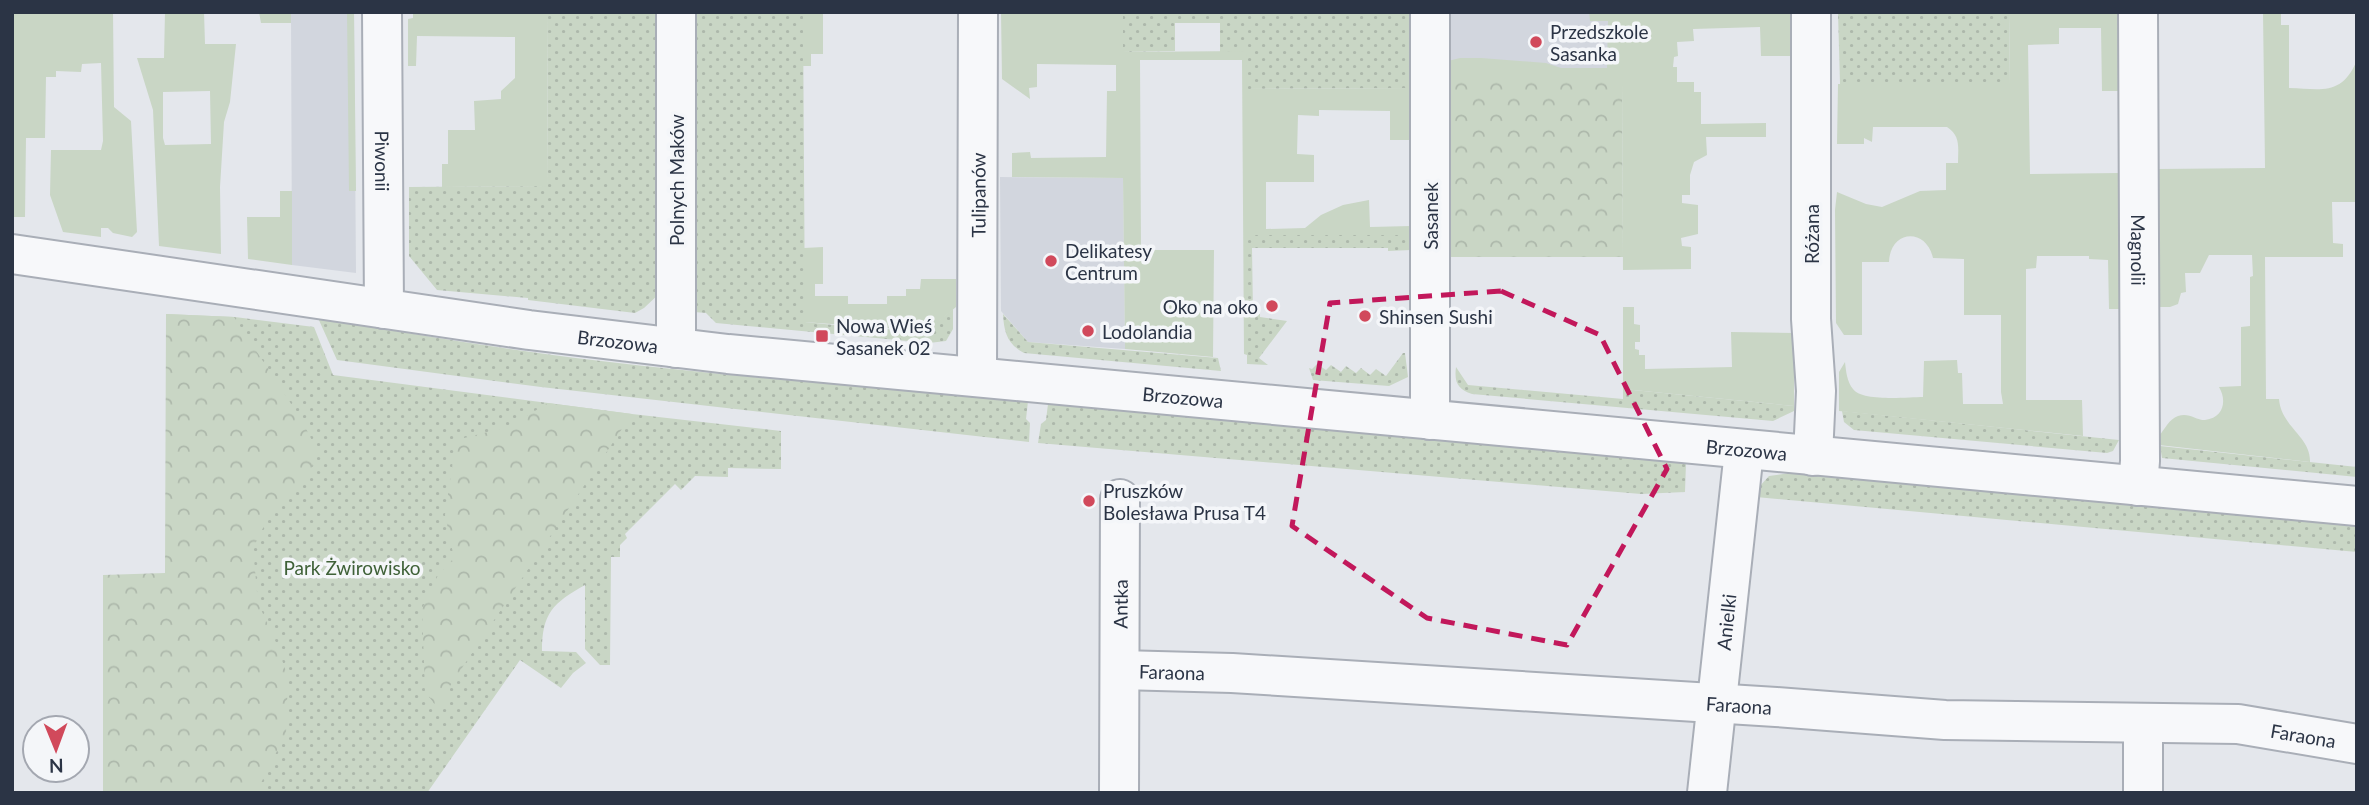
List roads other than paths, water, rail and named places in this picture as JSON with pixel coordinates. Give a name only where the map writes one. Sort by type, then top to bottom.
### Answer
[{"type":"street","name":"Piwonii","points":[[382,12],[384,309]]},
{"type":"street","name":"Polnych Maków","points":[[676,12],[676,348]]},
{"type":"street","name":"Tulipanów","points":[[977,377],[978,12]]},
{"type":"street","name":"Sasanek","points":[[1430,12],[1430,420]]},
{"type":"street","name":"Różana","points":[[1811,12],[1811,318],[1816,391],[1813,456]]},
{"type":"street","name":"Magnolii","points":[[2138,12],[2138,486]]},
{"type":"street","name":"Brzozowa","points":[[12,254],[384,309],[676,348],[2357,506]]},
{"type":"street","name":"Anielki","points":[[1707,793],[1744,450]]},
{"type":"street","name":"Antka","points":[[1119,793],[1120,499]]},
{"type":"street","name":"Faraona","points":[[1120,670],[1233,673],[1945,720],[2238,724],[2357,744]]},
{"type":"street","points":[[2143,724],[2143,793]]},
{"type":"place","name":"Przedszkole Sasanka","points":[[1536,42]]},
{"type":"place","name":"Delikatesy Centrum","points":[[1051,261]]},
{"type":"place","name":"Oko na oko","points":[[1272,306]]},
{"type":"place","name":"Shinsen Sushi","points":[[1365,316]]},
{"type":"place","name":"Lodolandia","points":[[1088,331]]},
{"type":"place","name":"Nowa Wieś Sasanek 02","points":[[822,336]]},
{"type":"place","name":"Pruszków Bolesława Prusa T4","points":[[1089,501]]},
{"type":"park label","name":"Park Żwirowisko","points":[[352,567]]}]
